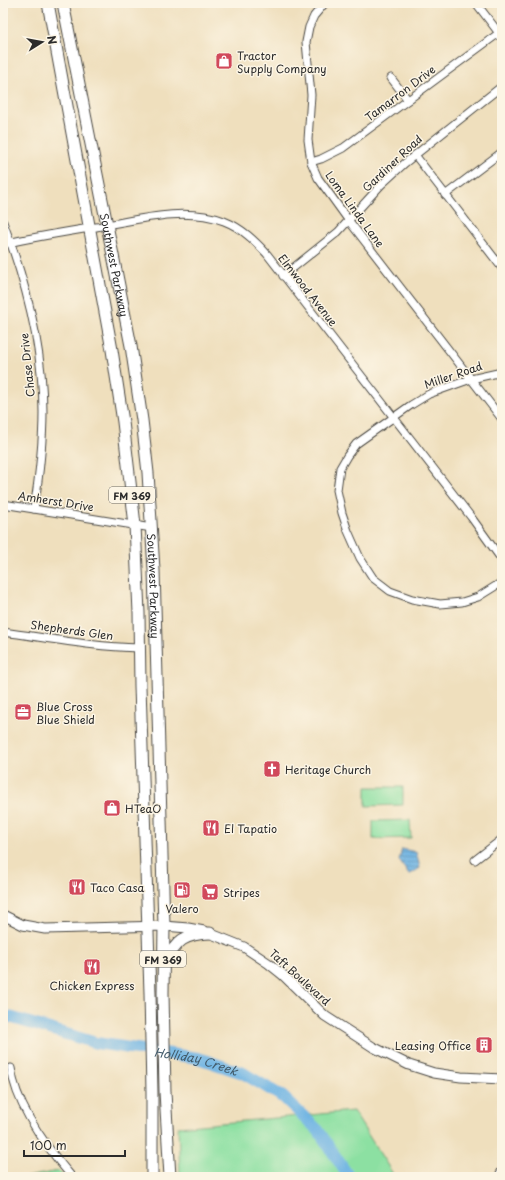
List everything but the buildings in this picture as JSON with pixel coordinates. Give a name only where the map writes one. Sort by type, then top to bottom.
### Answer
[{"type":"main road","name":"Southwest Parkway","points":[[48,3],[112,350],[126,442],[134,525],[139,613],[138,648],[150,993],[152,1177]]},
{"type":"main road","name":"Southwest Parkway","points":[[63,3],[131,346],[144,440],[152,528],[164,926],[163,993],[165,1092],[170,1177]]},
{"type":"main road","points":[[126,442],[144,440]]},
{"type":"main road","points":[[143,801],[160,798]]},
{"type":"main road","points":[[163,966],[173,947],[184,939],[197,934],[210,933]]},
{"type":"street","name":"Loma Linda Lane","points":[[326,3],[314,16],[309,27],[306,42],[311,94],[308,140],[311,162],[318,178],[349,221],[502,419]]},
{"type":"street","points":[[476,3],[500,35]]},
{"type":"street","name":"Tamarron Drive","points":[[311,162],[321,159],[343,148],[366,133],[408,100],[500,35]]},
{"type":"street","points":[[391,78],[408,100]]},
{"type":"street","name":"Gardiner Road","points":[[283,276],[324,245],[349,221],[381,185],[415,155],[502,86]]},
{"type":"street","points":[[445,195],[502,152]]},
{"type":"street","points":[[415,155],[502,268]]},
{"type":"street","name":"Elmwood Avenue","points":[[3,244],[162,215],[194,215],[212,218],[231,224],[240,229],[253,239],[267,254],[502,560]]},
{"type":"street","name":"Chase Drive","points":[[3,222],[24,284],[36,336],[41,374],[42,418],[40,473],[34,509]]},
{"type":"street","name":"Miller Road","points":[[502,372],[471,379],[429,394],[393,417],[356,444],[340,468],[338,480],[339,501],[348,531],[360,558],[373,578],[390,591],[412,599],[440,604],[462,602],[478,597],[502,582]]},
{"type":"street","name":"Amherst Drive","points":[[3,504],[152,528]]},
{"type":"street","name":"Shepherds Glen","points":[[3,632],[80,644],[116,648],[138,648]]},
{"type":"street","points":[[475,860],[502,839]]},
{"type":"street","name":"Taft Boulevard","points":[[3,915],[23,925],[46,929],[164,926],[188,928],[210,933],[244,946],[283,975],[325,1016],[372,1047],[409,1065],[434,1073],[454,1076],[502,1079]]},
{"type":"street","points":[[11,1068],[13,1081],[32,1122],[54,1156],[72,1177]]},
{"type":"street","points":[[498,1177],[502,1170]]},
{"type":"green space","points":[[366,787],[403,787],[403,805],[366,806]]},
{"type":"green space","points":[[410,820],[411,838],[373,839],[373,821]]},
{"type":"green space","points":[[353,1111],[395,1177],[180,1177],[178,1127]]},
{"type":"green space","points":[[58,1171],[64,1177],[27,1177]]},
{"type":"water","points":[[402,849],[416,852],[420,868],[409,875],[399,860]]},
{"type":"waterway","name":"Holliday Creek","points":[[3,1015],[96,1043],[198,1058],[243,1073],[283,1097],[318,1130],[349,1177]]},
{"type":"place","name":"Tractor Supply Company","points":[[224,61]]},
{"type":"place","name":"Blue Cross Blue Shield","points":[[23,712]]},
{"type":"place","name":"Heritage Church","points":[[272,769]]},
{"type":"place","name":"HTeaO","points":[[112,808]]},
{"type":"place","name":"El Tapatio","points":[[211,828]]},
{"type":"place","name":"Taco Casa","points":[[77,887]]},
{"type":"place","name":"Valero","points":[[182,890]]},
{"type":"place","name":"Stripes","points":[[210,892]]},
{"type":"place","name":"Chicken Express","points":[[92,967]]},
{"type":"place","name":"Leasing Office","points":[[484,1045]]}]
